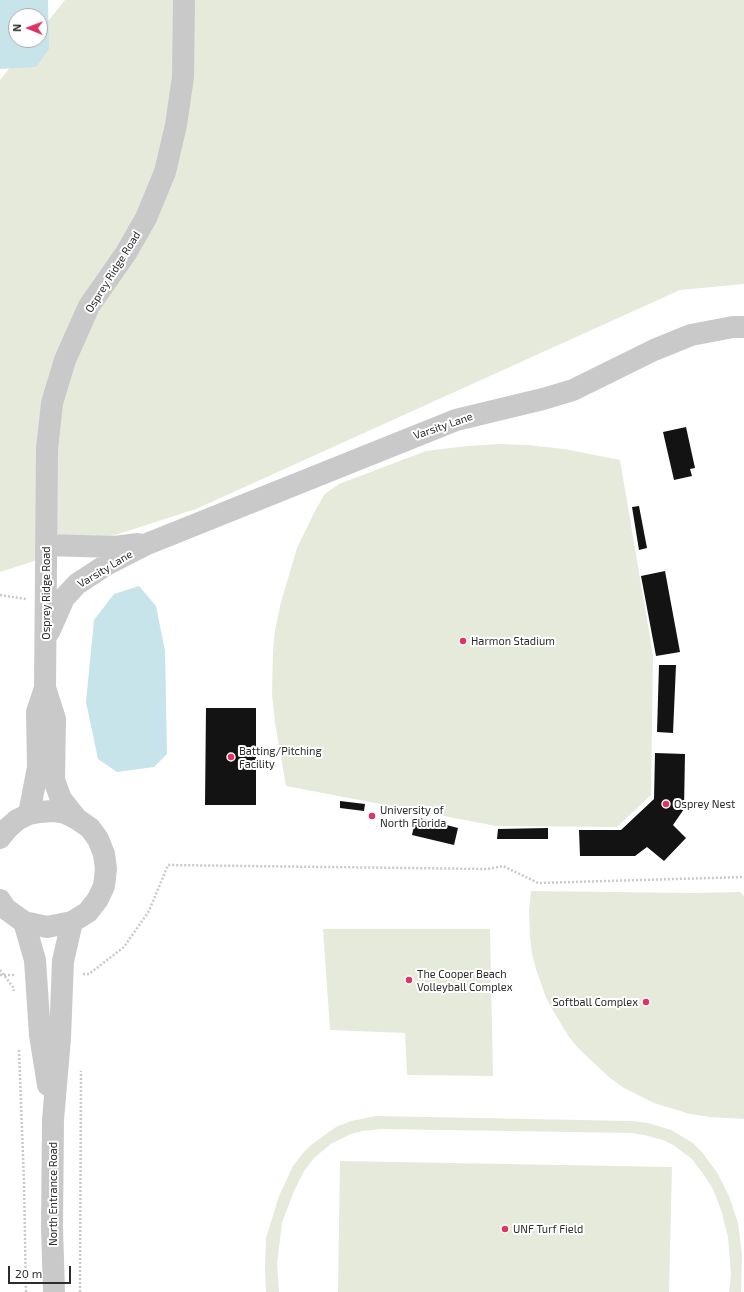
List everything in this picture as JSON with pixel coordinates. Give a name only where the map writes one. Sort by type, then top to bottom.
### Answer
[{"type":"street","name":"Osprey Ridge Road","points":[[45,688],[47,449],[52,403],[65,360],[89,306],[126,253],[146,218],[165,172],[176,125],[183,77],[184,0]]},
{"type":"street","name":"Varsity Lane","points":[[46,640],[64,598],[77,584],[106,565],[147,544],[456,420],[543,399],[573,390],[654,350],[691,335],[744,327]]},
{"type":"street","name":"Varsity Lane","points":[[46,545],[114,547],[147,544]]},
{"type":"street","points":[[29,814],[38,767],[37,712],[45,688]]},
{"type":"street","points":[[45,688],[55,719],[54,780],[61,799],[77,819]]},
{"type":"street","points":[[0,838],[17,820],[29,814],[53,811],[64,813],[77,819],[90,828],[98,839],[104,854],[106,869],[104,886],[98,899],[88,912],[72,922],[47,927],[24,922],[6,909],[0,900]]},
{"type":"street","points":[[24,922],[35,960],[40,1035],[53,1120]]},
{"type":"street","points":[[53,1120],[60,1038],[73,973],[63,961],[72,922]]},
{"type":"street","name":"North Entrance Road","points":[[53,1120],[52,1227],[54,1292]]},
{"type":"path","points":[[73,973],[89,974],[124,947],[149,911],[168,865],[488,868],[503,866],[538,882],[744,877]]},
{"type":"path","points":[[0,970],[13,986],[14,993]]},
{"type":"path","points":[[73,973],[83,981]]},
{"type":"path","points":[[0,975],[36,974]]},
{"type":"path","points":[[18,1044],[24,1182],[26,1292]]},
{"type":"path","points":[[80,1292],[81,1064]]},
{"type":"green space","points":[[65,0],[744,0],[744,284],[680,290],[196,509],[0,572],[0,80],[26,48],[48,48],[48,21]]},
{"type":"green space","name":"Harmon Stadium","points":[[500,444],[564,449],[620,460],[653,655],[651,795],[617,827],[496,826],[286,786],[275,723],[272,694],[275,630],[281,602],[297,548],[325,494],[339,484],[426,451]]},
{"type":"green space","name":"Softball Complex","points":[[531,891],[693,893],[740,892],[744,896],[744,1119],[690,1114],[654,1103],[624,1088],[610,1078],[578,1048],[569,1037],[552,1009],[545,995],[536,969],[530,938],[529,911]]},
{"type":"green space","name":"The Cooper Beach Volleyball Complex","points":[[323,929],[490,929],[493,1076],[407,1075],[405,1033],[330,1030]]},
{"type":"green space","points":[[376,1116],[632,1121],[648,1123],[671,1130],[693,1143],[702,1152],[718,1174],[729,1196],[738,1223],[742,1254],[741,1292],[729,1292],[731,1275],[728,1237],[722,1213],[713,1189],[692,1159],[673,1145],[663,1140],[632,1133],[380,1129],[351,1134],[331,1144],[315,1157],[304,1171],[294,1191],[282,1223],[277,1264],[279,1292],[266,1292],[266,1238],[279,1196],[293,1166],[311,1145],[336,1127],[351,1121]]},
{"type":"green space","name":"UNF Turf Field","points":[[340,1161],[672,1167],[669,1292],[338,1292]]},
{"type":"water","points":[[0,0],[48,0],[49,49],[36,67],[0,69]]},
{"type":"water","points":[[139,586],[156,606],[165,651],[167,754],[154,767],[117,772],[98,759],[86,702],[94,620],[114,594]]},
{"type":"building","points":[[686,427],[695,468],[690,469],[692,476],[674,480],[663,432]]},
{"type":"building","points":[[639,506],[647,548],[639,550],[632,507]]},
{"type":"building","points":[[665,571],[680,652],[656,656],[641,576]]},
{"type":"building","points":[[659,665],[676,665],[673,733],[657,732]]},
{"type":"building","name":"Batting/Pitching Facility","points":[[206,708],[256,708],[256,805],[205,805]]},
{"type":"building","name":"Osprey Nest","points":[[655,753],[685,754],[684,809],[673,825],[686,838],[664,861],[647,847],[635,856],[580,856],[579,830],[621,830],[654,799]]},
{"type":"building","points":[[340,801],[365,804],[364,811],[340,808]]},
{"type":"building","points":[[416,817],[458,828],[454,845],[412,835]]},
{"type":"building","points":[[548,828],[548,839],[497,839],[498,829]]},
{"type":"place","name":"Harmon Stadium","points":[[463,641]]},
{"type":"place","name":"Batting/Pitching Facility","points":[[231,757]]},
{"type":"place","name":"Osprey Nest","points":[[666,804]]},
{"type":"place","name":"University of North Florida","points":[[372,816]]},
{"type":"place","name":"The Cooper Beach Volleyball Complex","points":[[409,980]]},
{"type":"place","name":"Softball Complex","points":[[646,1002]]},
{"type":"place","name":"UNF Turf Field","points":[[505,1229]]}]
